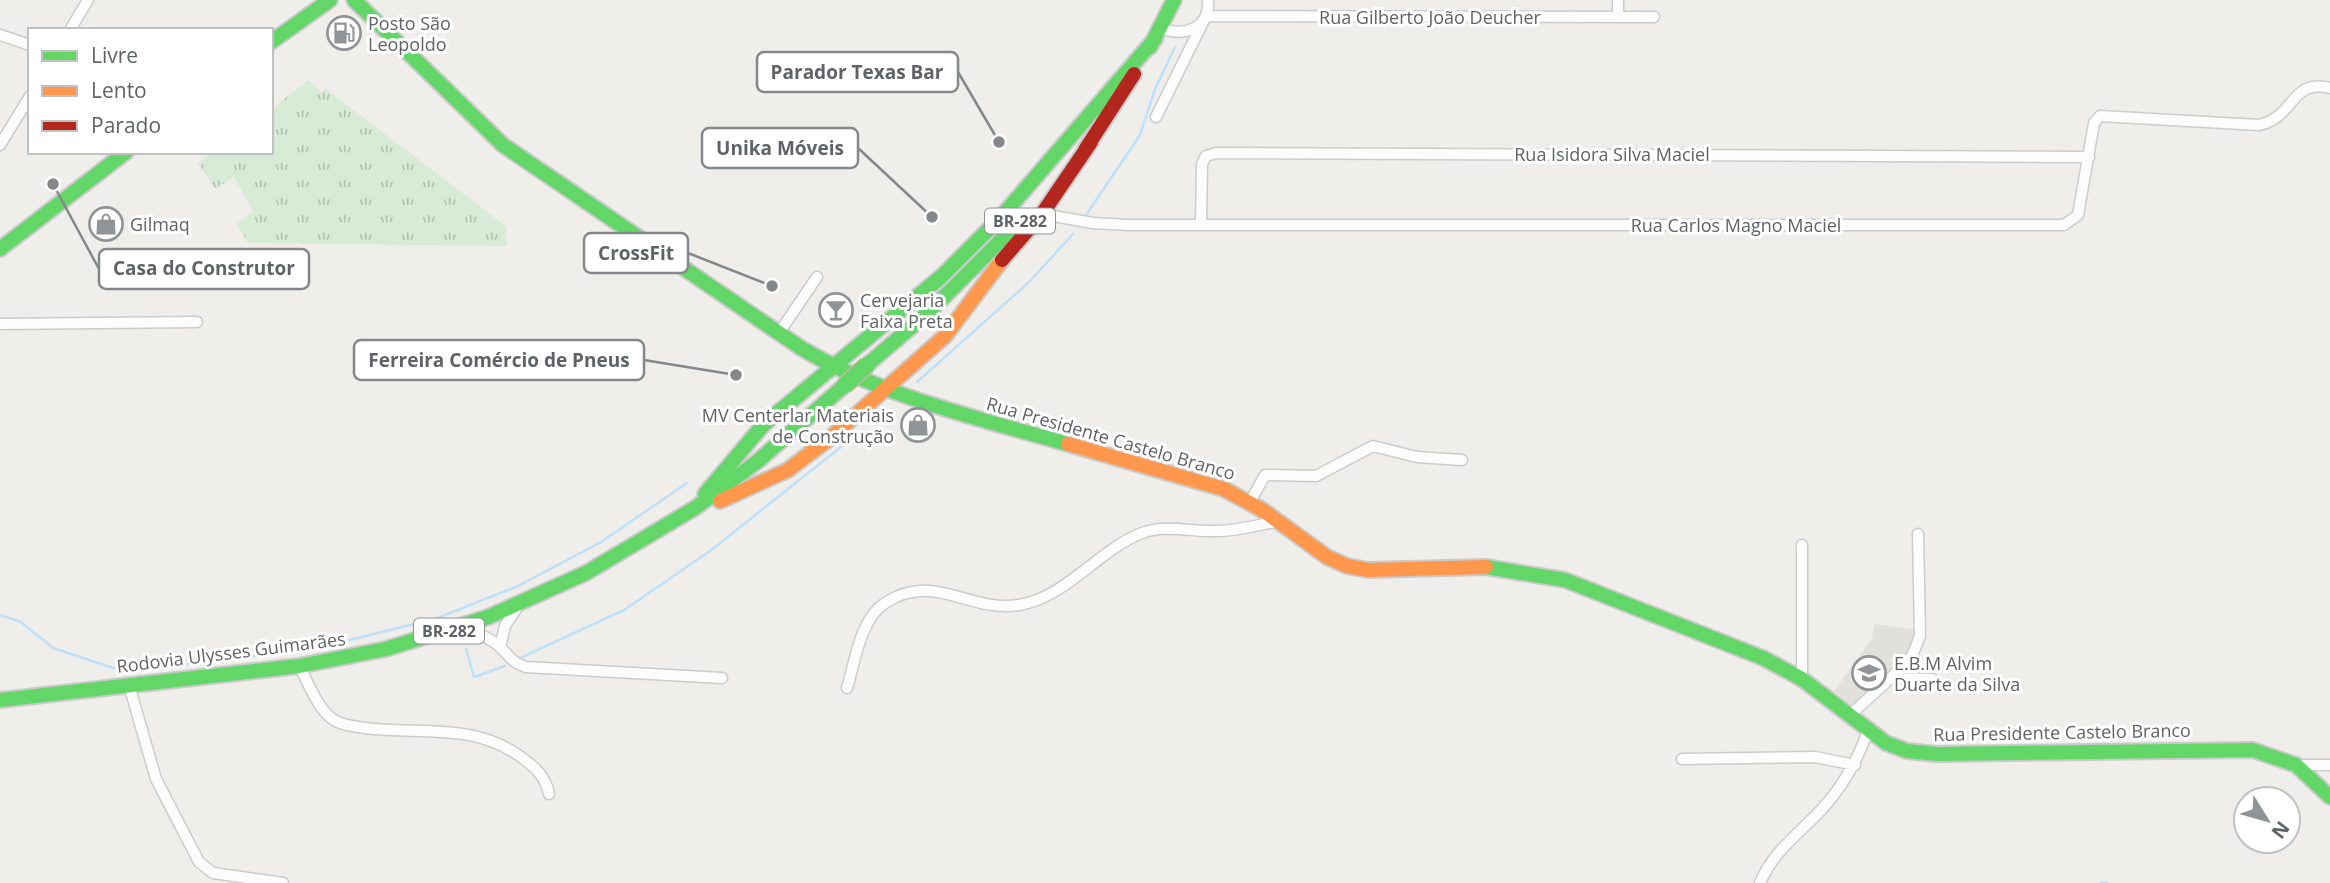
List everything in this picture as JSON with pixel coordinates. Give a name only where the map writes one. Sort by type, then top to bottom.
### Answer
[{"type":"main road","points":[[273,41],[330,0]]},
{"type":"main road","name":"Rua Presidente Castelo Branco","points":[[354,0],[503,145],[779,333],[833,367],[885,388],[1006,428],[1209,483],[1250,502],[1327,556],[1353,568],[1499,567],[1565,580],[1763,658],[1802,679],[1892,746],[1925,754],[2242,750],[2274,754],[2296,765],[2330,797]]},
{"type":"main road","name":"Rodovia Ulysses Guimarães","points":[[0,700],[299,666],[386,649],[518,606],[586,573],[695,508],[758,461],[981,263],[1091,142],[1158,33],[1174,0]]},
{"type":"main road","points":[[695,508],[754,434],[941,276],[1002,216],[1158,33]]},
{"type":"main road","points":[[639,540],[684,524],[726,497],[788,470],[830,438],[960,320],[993,271],[1042,214],[1091,142]]},
{"type":"main road","points":[[0,249],[123,154]]},
{"type":"street","points":[[71,28],[88,0]]},
{"type":"street","points":[[1156,117],[1206,16],[1208,0]]},
{"type":"street","points":[[1618,0],[1618,17]]},
{"type":"street","points":[[1158,33],[1182,33],[1192,30],[1206,16]]},
{"type":"street","name":"Rua Gilberto João Deucher","points":[[1206,16],[1654,17]]},
{"type":"street","points":[[0,35],[28,44]]},
{"type":"street","name":"Rua Carlos Magno Maciel","points":[[1042,214],[1093,223],[1201,225],[2064,225],[2078,215],[2094,123],[2100,116],[2259,125],[2281,117],[2298,93],[2313,85],[2330,88]]},
{"type":"street","points":[[0,145],[28,99]]},
{"type":"street","name":"Rua Isidora Silva Maciel","points":[[1201,225],[1202,164],[1206,156],[1216,152],[2089,157]]},
{"type":"street","points":[[779,333],[817,277]]},
{"type":"street","points":[[0,324],[197,323]]},
{"type":"street","points":[[1250,502],[1265,475],[1316,476],[1373,446],[1418,457],[1462,460]]},
{"type":"street","points":[[847,688],[870,618],[886,602],[910,591],[926,589],[979,602],[1017,605],[1052,592],[1144,532],[1166,529],[1227,531],[1279,521]]},
{"type":"street","points":[[1850,715],[1912,656],[1920,636],[1918,534]]},
{"type":"street","points":[[1802,545],[1802,679]]},
{"type":"street","points":[[500,647],[505,626],[518,606]]},
{"type":"street","points":[[462,626],[500,647],[511,660],[526,667],[722,678]]},
{"type":"street","points":[[299,666],[317,699],[337,722],[373,729],[472,733],[489,738],[536,769],[549,794]]},
{"type":"street","points":[[1891,678],[1932,679]]},
{"type":"street","points":[[129,685],[156,779],[199,862],[213,873],[284,883]]},
{"type":"street","points":[[1760,883],[1775,856],[1835,794],[1855,765],[1868,730]]},
{"type":"street","points":[[1682,759],[1815,757],[1855,765]]},
{"type":"street","points":[[2296,765],[2330,765]]},
{"type":"shaded area","name":"E.B.M Alvim Duarte da Silva","points":[[1874,624],[1919,630],[1911,655],[1853,706],[1834,691],[1872,639]]},
{"type":"green space","points":[[309,80],[321,92],[326,89],[506,226],[507,246],[248,243],[236,224],[253,211],[234,177],[215,189],[198,163],[209,154],[273,154],[273,107]]},
{"type":"waterway","points":[[1086,215],[1140,135],[1155,89],[1175,47]]},
{"type":"waterway","points":[[917,382],[1029,282],[1073,234]]},
{"type":"waterway","points":[[520,658],[624,610],[710,551],[846,443]]},
{"type":"waterway","points":[[0,615],[21,622],[53,648],[119,670],[212,662],[333,644],[435,619],[518,586],[601,542],[687,483]]},
{"type":"waterway","points":[[466,649],[474,677],[505,666]]},
{"type":"waterway","points":[[2101,883],[2107,883]]},
{"type":"traffic: fast","points":[[273,41],[330,0]]},
{"type":"traffic: fast","points":[[354,0],[503,145],[801,348],[832,365],[898,393],[1068,444]]},
{"type":"traffic: fast","points":[[1150,47],[1174,0]]},
{"type":"traffic: fast","points":[[705,494],[764,424],[941,277],[1002,216],[1155,39]]},
{"type":"traffic: fast","points":[[0,249],[123,154]]},
{"type":"traffic: fast","points":[[867,365],[929,312],[1016,225]]},
{"type":"traffic: fast","points":[[845,385],[867,365]]},
{"type":"traffic: fast","points":[[0,700],[299,666],[386,649],[488,617],[586,573],[695,508],[758,461],[845,385]]},
{"type":"traffic: fast","points":[[1486,567],[1565,580],[1763,658],[1802,679],[1886,743],[1907,751],[1937,754],[2253,750],[2296,765],[2330,797]]},
{"type":"traffic: slow","points":[[720,501],[788,470],[830,438],[945,336],[1002,260]]},
{"type":"traffic: slow","points":[[1068,444],[1224,489],[1264,511],[1327,557],[1347,566],[1368,570],[1486,567]]},
{"type":"traffic: jam","points":[[1085,150],[1134,74]]},
{"type":"traffic: jam","points":[[1002,260],[1042,214],[1091,142]]},
{"type":"place","name":"Posto São Leopoldo","points":[[344,33]]},
{"type":"place","name":"Parador Texas Bar","points":[[999,142]]},
{"type":"place","name":"Casa do Construtor","points":[[53,184]]},
{"type":"place","name":"Unika Móveis","points":[[932,217]]},
{"type":"place","name":"Gilmaq","points":[[106,224]]},
{"type":"place","name":"CrossFit","points":[[772,286]]},
{"type":"place","name":"Cervejaria Faixa Preta","points":[[836,310]]},
{"type":"place","name":"Ferreira Comércio de Pneus","points":[[736,375]]},
{"type":"place","name":"MV Centerlar Materiais de Construção","points":[[918,425]]},
{"type":"place","name":"E.B.M Alvim Duarte da Silva","points":[[1869,673]]}]
